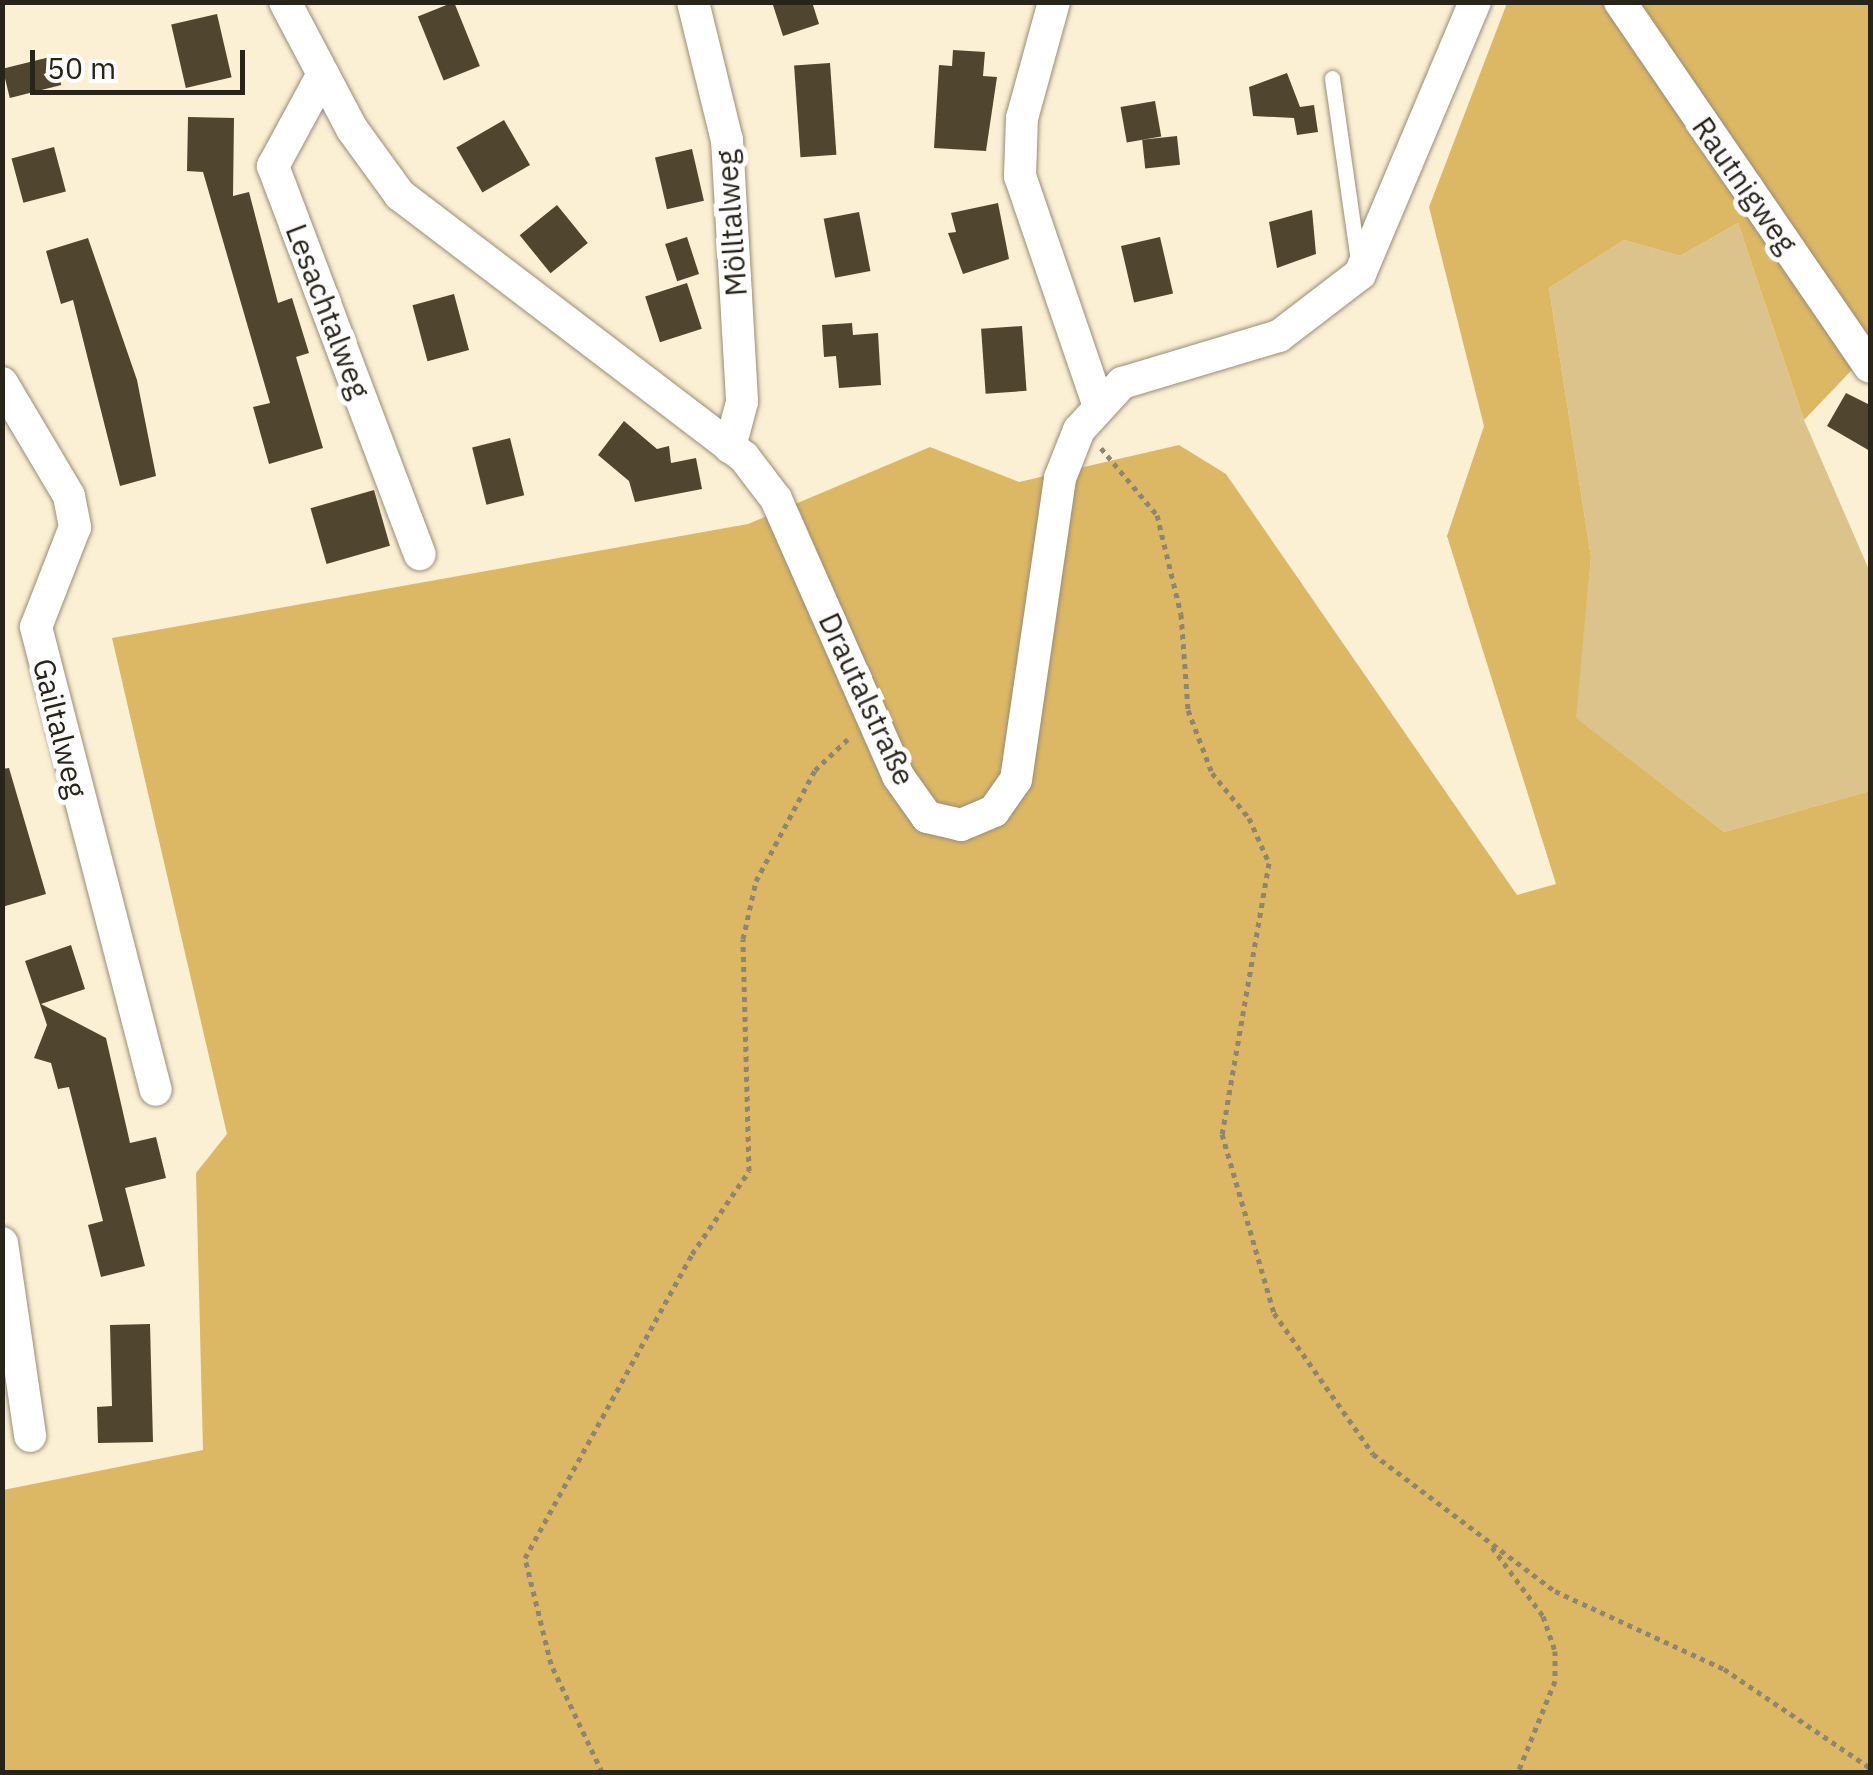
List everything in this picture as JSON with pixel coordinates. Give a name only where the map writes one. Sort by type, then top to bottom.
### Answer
[{"type":"street","name":"Drautalstraße","points":[[285,2],[323,74],[400,195],[730,446],[776,499],[878,735],[927,817],[961,824],[994,812],[1016,780],[1060,478],[1079,430],[1098,401],[1150,372],[1278,336],[1360,274],[1475,2]]},
{"type":"street","name":"Mölltalweg","points":[[693,2],[727,140],[742,402],[730,446]]},
{"type":"street","points":[[1054,2],[1022,118],[1020,176],[1098,401]]},
{"type":"street","name":"Rautnigweg","points":[[1620,2],[1870,367]]},
{"type":"street","name":"Lesachtalweg","points":[[323,74],[272,166],[420,554]]},
{"type":"street","name":"Gailtalweg","points":[[2,384],[72,512],[70,553],[42,596],[36,628],[156,1090]]},
{"type":"street","points":[[2,1243],[30,1436]]},
{"type":"lane","points":[[1332,78],[1360,274]]},
{"type":"path","points":[[1079,430],[1158,515],[1180,614],[1188,710],[1212,773],[1250,818],[1269,863],[1222,1134],[1274,1313],[1373,1454],[1554,1590],[1784,1704],[1870,1768]]},
{"type":"path","points":[[602,1772],[551,1664],[525,1558],[536,1522],[749,1171],[743,939],[756,881],[815,770],[853,734],[878,735]]},
{"type":"path","points":[[1487,1540],[1543,1616],[1556,1651],[1555,1681],[1518,1772]]},
{"type":"shaded area","points":[[1507,3],[1870,3],[1870,351],[1804,420],[1738,223],[1680,256],[1624,240],[1549,288],[1591,557],[1576,718],[1724,832],[1870,791],[1870,1772],[3,1772],[3,1490],[203,1450],[196,1173],[227,1134],[112,638],[748,524],[930,447],[1019,482],[1179,445],[1226,474],[1517,895],[1556,884],[1447,536],[1484,426],[1429,207]]},
{"type":"shaded area","points":[[1738,223],[1804,420],[1870,572],[1870,791],[1724,832],[1575,718],[1591,557],[1549,288],[1624,240],[1680,256]]},
{"type":"building","points":[[454,2],[480,66],[444,81],[418,17]]},
{"type":"building","points":[[772,2],[812,2],[819,24],[783,36]]},
{"type":"building","points":[[217,14],[232,77],[186,88],[171,25]]},
{"type":"building","points":[[953,50],[985,52],[983,76],[997,77],[986,151],[934,148],[939,65],[952,66]]},
{"type":"building","points":[[54,56],[61,85],[10,98],[3,69]]},
{"type":"building","points":[[830,63],[836,155],[801,157],[794,66]]},
{"type":"building","points":[[1287,73],[1300,107],[1314,105],[1318,132],[1297,135],[1294,118],[1253,116],[1249,87]]},
{"type":"building","points":[[1155,101],[1161,136],[1127,143],[1121,107]]},
{"type":"building","points":[[188,117],[234,118],[233,196],[249,192],[278,303],[292,298],[309,353],[296,357],[323,448],[269,464],[253,407],[270,403],[203,172],[187,171]]},
{"type":"building","points":[[504,120],[530,165],[482,193],[456,148]]},
{"type":"building","points":[[1177,136],[1180,165],[1145,168],[1142,140]]},
{"type":"building","points":[[54,147],[66,191],[23,203],[11,158]]},
{"type":"building","points":[[692,149],[704,201],[667,209],[655,158]]},
{"type":"building","points":[[998,203],[1009,259],[963,274],[948,233],[956,232],[951,213]]},
{"type":"building","points":[[557,205],[588,243],[551,273],[520,235]]},
{"type":"building","points":[[1312,210],[1316,254],[1277,268],[1269,222]]},
{"type":"building","points":[[859,212],[870,271],[835,278],[824,219]]},
{"type":"building","points":[[687,237],[699,274],[677,281],[665,244]]},
{"type":"building","points":[[1160,237],[1173,294],[1134,303],[1121,246]]},
{"type":"building","points":[[88,238],[137,380],[156,476],[120,486],[73,300],[61,304],[46,251]]},
{"type":"building","points":[[687,283],[702,329],[660,342],[645,297]]},
{"type":"building","points":[[454,294],[469,350],[427,361],[412,305]]},
{"type":"building","points":[[852,323],[853,335],[878,333],[881,385],[839,388],[836,356],[824,357],[822,325]]},
{"type":"building","points":[[1022,326],[1027,391],[986,394],[981,329]]},
{"type":"building","points":[[1846,393],[1870,405],[1870,451],[1827,426]]},
{"type":"building","points":[[624,421],[657,449],[669,446],[671,463],[696,458],[702,489],[635,502],[629,481],[598,455]]},
{"type":"building","points":[[510,438],[524,495],[486,505],[472,447]]},
{"type":"building","points":[[374,490],[390,546],[327,564],[311,508]]},
{"type":"building","points":[[9,768],[46,894],[2,907],[2,769]]},
{"type":"building","points":[[71,945],[85,989],[41,1004],[106,1038],[130,1143],[156,1137],[166,1178],[125,1188],[145,1266],[101,1277],[88,1225],[103,1221],[69,1087],[58,1089],[51,1063],[34,1058],[47,1025],[25,961]]},
{"type":"building","points":[[150,1324],[153,1442],[98,1443],[97,1407],[112,1406],[110,1325]]}]
